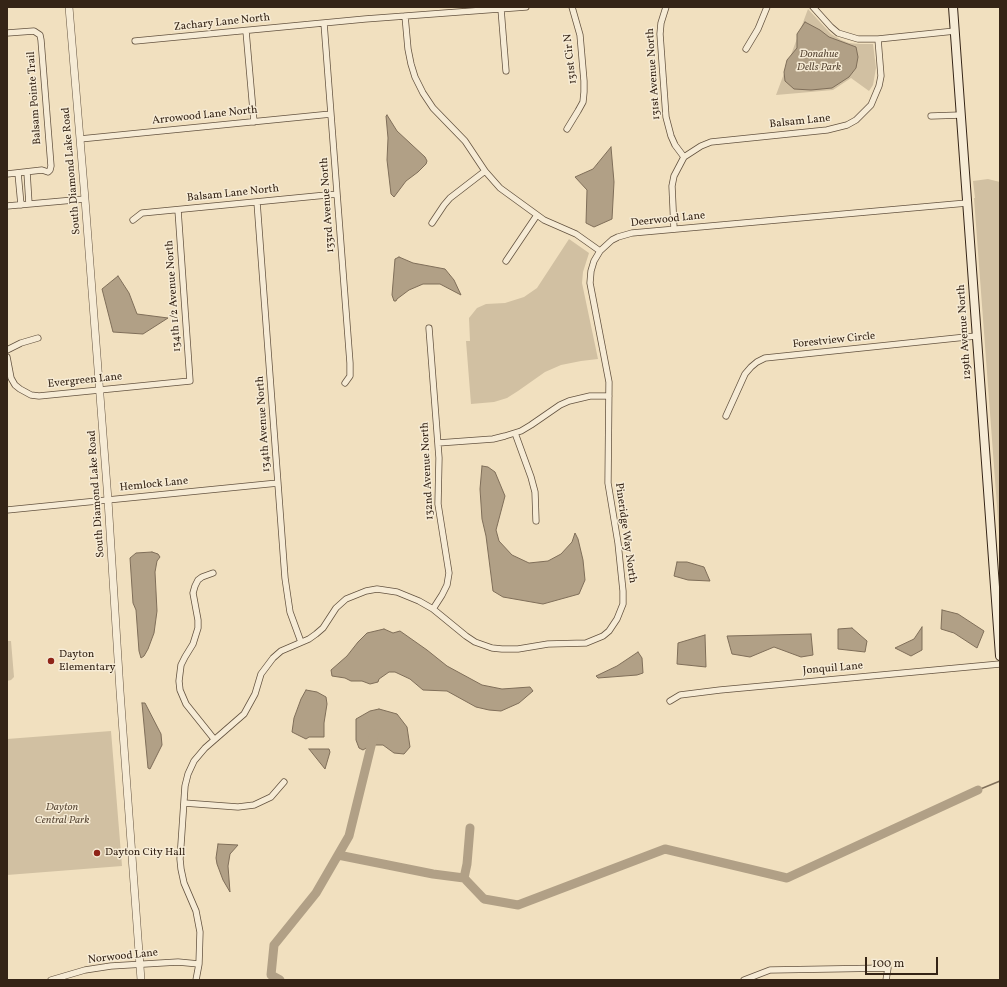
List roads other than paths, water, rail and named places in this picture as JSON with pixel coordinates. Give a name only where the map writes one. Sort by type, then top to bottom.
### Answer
[{"type":"main road","name":"129th Avenue North","points":[[953,7],[1000,656]]},
{"type":"street","name":"South Diamond Lake Road","points":[[69,7],[86,198],[141,980]]},
{"type":"street","name":"Zachary Lane North","points":[[135,42],[324,23],[526,7]]},
{"type":"street","name":"131st Cir N","points":[[567,129],[583,102],[584,92],[580,35],[572,7]]},
{"type":"street","name":"131st Avenue North","points":[[666,7],[661,23],[660,34],[666,117],[675,145],[684,157]]},
{"type":"street","points":[[746,49],[758,29],[767,7]]},
{"type":"street","points":[[813,7],[838,33],[858,39],[878,39],[955,31]]},
{"type":"street","points":[[501,9],[506,71]]},
{"type":"street","points":[[405,16],[411,64],[415,77],[423,93],[433,108],[465,141],[485,171],[500,188],[537,216],[555,226],[576,234],[600,251]]},
{"type":"street","name":"133rd Avenue North","points":[[324,23],[350,363],[350,376],[345,383]]},
{"type":"street","name":"Balsam Pointe Trail","points":[[7,33],[34,31],[38,33],[41,40],[51,168],[48,172],[42,170],[7,174]]},
{"type":"street","points":[[246,31],[254,122]]},
{"type":"street","name":"Balsam Lane","points":[[684,157],[701,146],[711,142],[828,130],[847,125],[856,120],[871,105],[879,86],[881,76],[878,39]]},
{"type":"street","name":"Arrowood Lane North","points":[[80,139],[332,114]]},
{"type":"street","points":[[931,116],[961,115]]},
{"type":"street","points":[[674,229],[672,186],[674,176],[684,157]]},
{"type":"street","points":[[432,223],[450,198],[485,171]]},
{"type":"street","points":[[27,172],[30,204]]},
{"type":"street","points":[[18,173],[21,205]]},
{"type":"street","name":"Balsam Lane North","points":[[133,220],[142,213],[337,194]]},
{"type":"street","points":[[7,206],[86,198]]},
{"type":"street","name":"134th Avenue North","points":[[257,202],[287,597],[292,620],[301,642]]},
{"type":"street","name":"Deerwood Lane","points":[[600,251],[612,240],[625,234],[967,203]]},
{"type":"street","name":"134th 1/2 Avenue North","points":[[178,210],[190,381]]},
{"type":"street","points":[[506,261],[537,216]]},
{"type":"street","name":"Pineridge Way North","points":[[196,980],[201,942],[199,922],[192,899],[184,883],[180,859],[185,786],[188,774],[194,761],[204,748],[244,714],[255,694],[261,674],[273,658],[281,651],[309,639],[323,628],[336,608],[346,599],[366,591],[377,589],[397,592],[419,601],[433,609],[475,642],[492,648],[518,649],[548,644],[586,643],[603,636],[614,625],[621,612],[623,591],[618,543],[608,483],[609,396],[607,367],[590,283],[594,261],[600,251]]},
{"type":"street","name":"132nd Avenue North","points":[[430,328],[438,443],[438,504],[449,573],[444,590],[433,609]]},
{"type":"street","name":"Forestview Circle","points":[[726,416],[745,374],[757,362],[765,358],[976,336]]},
{"type":"street","points":[[7,350],[21,343],[38,338]]},
{"type":"street","name":"Evergreen Lane","points":[[7,357],[9,371],[14,385],[31,395],[39,396],[190,381]]},
{"type":"street","points":[[438,443],[493,439],[515,433],[531,426],[560,405],[569,401],[590,396],[609,396]]},
{"type":"street","points":[[515,433],[535,492],[536,521]]},
{"type":"street","name":"Hemlock Lane","points":[[7,510],[278,483]]},
{"type":"street","points":[[213,573],[202,576],[195,586],[193,594],[198,628],[193,644],[181,665],[179,681],[180,690],[186,704],[214,739]]},
{"type":"street","name":"Jonquil Lane","points":[[670,701],[680,695],[720,690],[1000,664]]},
{"type":"street","points":[[184,803],[238,807],[254,805],[271,796],[284,782]]},
{"type":"street","name":"Norwood Lane","points":[[51,980],[98,968],[178,962],[199,964]]},
{"type":"street","points":[[744,980],[762,972],[775,970],[888,968],[886,980]]},
{"type":"waterway","points":[[280,980],[271,975],[274,945],[316,893],[349,836],[374,734]]},
{"type":"waterway","points":[[978,790],[1000,781]]},
{"type":"waterway","points":[[338,855],[433,874],[464,878],[484,899],[518,905],[665,849],[787,878],[978,790]]},
{"type":"waterway","points":[[464,878],[467,864],[470,828]]},
{"type":"place","name":"Dayton Elementary","points":[[51,661]]},
{"type":"place","name":"Dayton City Hall","points":[[97,853]]},
{"type":"park label","name":"Donahue Dells Park","points":[[819,61]]},
{"type":"park label","name":"Dayton Central Park","points":[[62,814]]}]
